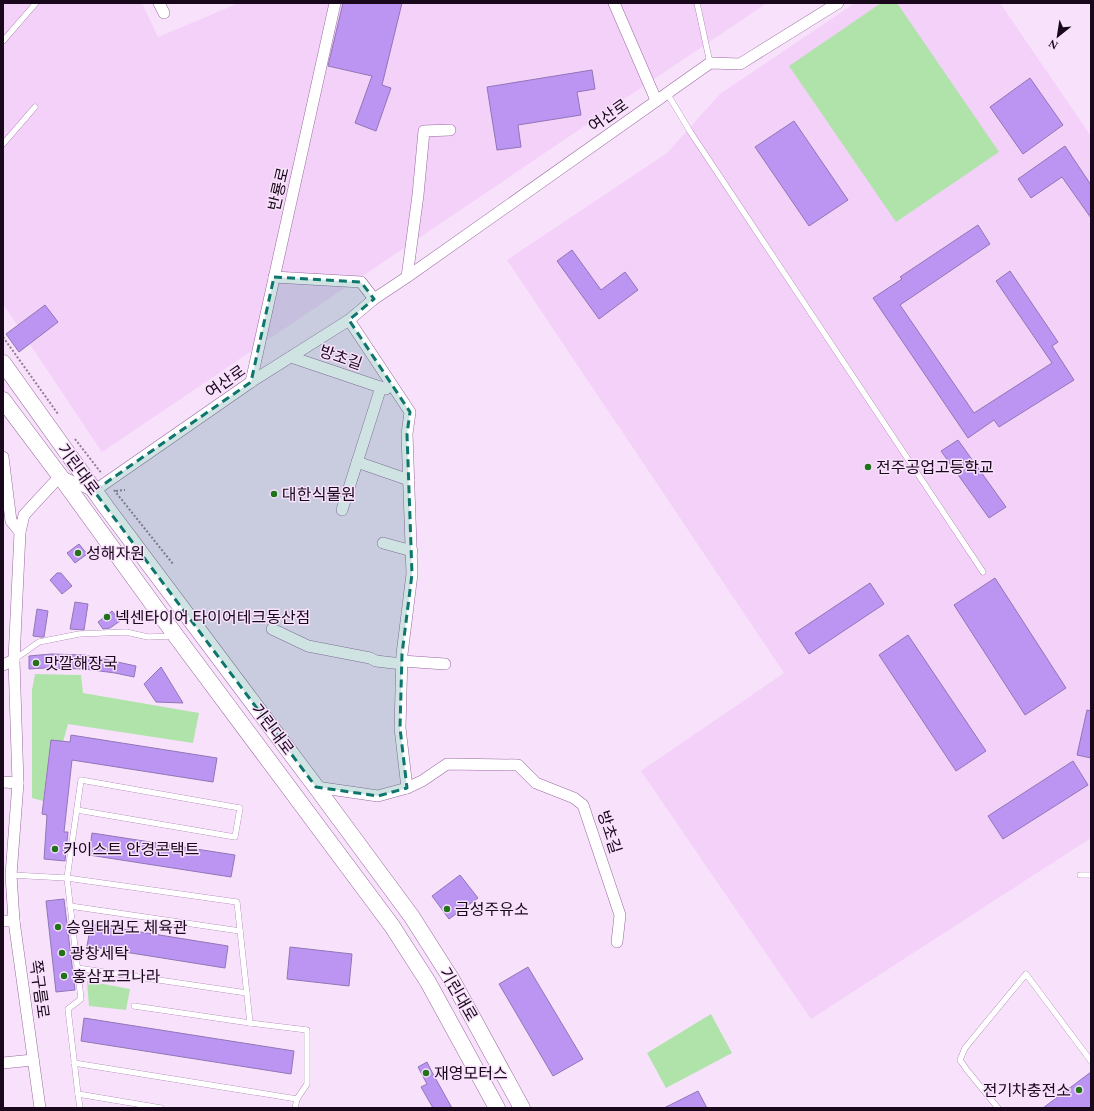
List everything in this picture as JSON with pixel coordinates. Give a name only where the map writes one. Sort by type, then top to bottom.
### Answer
[{"type":"street","name":"반룡로","points":[[251,382],[335,3]]},
{"type":"street","points":[[614,3],[656,100]]},
{"type":"street","points":[[710,63],[740,64],[838,3]]},
{"type":"street","name":"여산로","points":[[94,491],[251,382],[349,320],[374,299],[710,63]]},
{"type":"street","points":[[407,277],[418,195],[424,131],[450,130]]},
{"type":"street","points":[[274,277],[361,282],[374,299]]},
{"type":"street","name":"방초길","points":[[349,320],[410,412],[407,434],[412,574],[402,663],[400,728],[407,788]]},
{"type":"street","name":"방초길","points":[[291,356],[398,393]]},
{"type":"street","name":"기린대로","points":[[3,363],[94,491],[412,917],[452,980],[522,1108]]},
{"type":"street","points":[[342,510],[381,387]]},
{"type":"street","name":"기린대로","points":[[3,400],[176,636],[392,926],[428,982],[498,1108]]},
{"type":"street","name":"쪽구름로","points":[[3,457],[12,521],[20,532]]},
{"type":"street","points":[[357,462],[409,480]]},
{"type":"street","points":[[60,476],[94,491]]},
{"type":"street","name":"쪽구름로","points":[[40,1108],[8,921],[7,875],[18,783],[14,660],[20,532],[24,515],[60,476]]},
{"type":"street","points":[[383,543],[412,551]]},
{"type":"street","points":[[272,629],[308,646],[370,658],[376,661],[445,664]]},
{"type":"street","points":[[3,665],[14,660]]},
{"type":"street","name":"방초길","points":[[316,787],[378,796],[422,782],[447,764],[518,765],[536,783],[574,798],[584,805],[620,915],[617,942]]},
{"type":"street","points":[[3,782],[18,783]]},
{"type":"street","points":[[3,1064],[33,1060]]},
{"type":"lane","points":[[3,41],[36,3]]},
{"type":"lane","points":[[697,3],[710,63]]},
{"type":"lane","points":[[667,93],[691,133],[983,572]]},
{"type":"lane","points":[[3,144],[35,107]]},
{"type":"lane","points":[[14,660],[39,642],[79,634],[126,632],[148,637],[176,636]]},
{"type":"lane","points":[[77,810],[235,837],[240,808],[81,780],[67,878],[81,999],[68,1009],[80,1108]]},
{"type":"lane","points":[[7,875],[67,878],[237,902],[250,1023]]},
{"type":"lane","points":[[1080,875],[1091,875]]},
{"type":"lane","points":[[70,906],[240,930]]},
{"type":"lane","points":[[78,968],[247,993]]},
{"type":"lane","points":[[998,1108],[960,1060],[965,1048],[1026,974],[1091,1061]]},
{"type":"lane","points":[[134,1006],[307,1030],[307,1084],[297,1099],[295,1108]]},
{"type":"lane","points":[[74,1062],[297,1099]]},
{"type":"lane","points":[[78,1094],[161,1108]]},
{"type":"path","points":[[3,337],[58,414]]},
{"type":"path","points":[[72,434],[173,564]]},
{"type":"highlighted area","points":[[274,277],[361,282],[374,299],[349,320],[410,412],[407,434],[412,574],[402,654],[400,728],[407,788],[378,796],[316,787],[94,491],[251,382]]},
{"type":"shaded area","points":[[3,3],[142,3],[158,37],[239,3],[767,3],[102,452],[3,304]]},
{"type":"shaded area","name":"전주공업고등학교","points":[[855,3],[1000,3],[1091,136],[1091,838],[811,1019],[641,771],[784,673],[507,260],[667,153],[720,94]]},
{"type":"green space","points":[[881,3],[897,3],[999,152],[896,222],[789,66]]},
{"type":"green space","points":[[35,674],[81,675],[83,693],[199,713],[193,743],[68,724],[62,746],[50,745],[43,801],[32,798],[32,690]]},
{"type":"green space","points":[[87,981],[130,989],[126,1010],[89,1006]]},
{"type":"green space","points":[[711,1014],[732,1053],[666,1088],[647,1053]]},
{"type":"building","points":[[343,3],[402,3],[382,85],[391,88],[376,131],[355,123],[372,76],[328,66]]},
{"type":"building","points":[[592,70],[595,89],[577,92],[581,115],[518,125],[521,147],[497,150],[487,87]]},
{"type":"building","points":[[1030,78],[1063,125],[1023,154],[990,107]]},
{"type":"building","points":[[794,121],[848,200],[809,226],[755,147]]},
{"type":"building","points":[[1065,146],[1091,185],[1091,218],[1062,177],[1031,198],[1018,179]]},
{"type":"building","points":[[978,225],[990,244],[900,305],[974,413],[1052,363],[996,281],[1010,271],[1058,342],[1052,346],[1074,380],[999,427],[994,420],[968,438],[873,298],[902,279],[900,277]]},
{"type":"building","points":[[572,250],[601,290],[625,272],[638,290],[599,319],[557,261]]},
{"type":"building","points":[[45,305],[58,322],[19,352],[6,334]]},
{"type":"building","points":[[958,440],[1006,507],[989,518],[941,451]]},
{"type":"building","points":[[79,544],[87,554],[75,563],[67,553]]},
{"type":"building","points":[[57,573],[61,573],[72,586],[62,594],[50,580]]},
{"type":"building","points":[[995,578],[1066,688],[1025,715],[954,605]]},
{"type":"building","points":[[870,583],[884,604],[809,654],[795,633]]},
{"type":"building","points":[[75,602],[88,604],[84,630],[70,629]]},
{"type":"building","points":[[37,609],[48,611],[44,637],[33,636]]},
{"type":"building","points":[[112,611],[120,621],[110,628],[103,629],[98,622]]},
{"type":"building","points":[[908,635],[986,751],[956,771],[879,655]]},
{"type":"building","points":[[51,654],[85,655],[136,666],[134,677],[85,669],[29,669],[29,656]]},
{"type":"building","points":[[161,667],[183,703],[156,702],[144,684]]},
{"type":"building","points":[[1087,710],[1091,711],[1091,758],[1077,755]]},
{"type":"building","points":[[71,735],[217,758],[213,782],[72,760],[64,832],[68,832],[65,861],[44,859],[47,815],[42,814],[51,740],[70,742]]},
{"type":"building","points":[[1073,761],[1088,785],[1003,839],[988,816]]},
{"type":"building","points":[[92,833],[235,855],[231,877],[89,855]]},
{"type":"building","points":[[460,875],[478,898],[449,919],[432,896]]},
{"type":"building","points":[[64,899],[75,990],[56,992],[46,901]]},
{"type":"building","points":[[91,924],[228,946],[225,968],[87,946]]},
{"type":"building","points":[[290,947],[352,954],[349,986],[287,979]]},
{"type":"building","points":[[528,967],[583,1059],[553,1076],[499,984]]},
{"type":"building","points":[[84,1018],[294,1051],[291,1074],[81,1041]]},
{"type":"building","points":[[427,1062],[452,1108],[433,1108],[421,1087],[427,1084],[418,1067]]},
{"type":"building","name":"전기차충전소","points":[[1091,1072],[1091,1108],[1043,1108]]},
{"type":"building","points":[[698,1091],[707,1108],[664,1108]]},
{"type":"place","name":"전주공업고등학교","points":[[868,467]]},
{"type":"place","name":"대한식물원","points":[[274,494]]},
{"type":"place","name":"성해자원","points":[[78,553]]},
{"type":"place","name":"넥센타이어 타이어테크동산점","points":[[107,617]]},
{"type":"place","name":"맛깔해장국","points":[[36,663]]},
{"type":"place","name":"카이스트 안경콘택트","points":[[55,849]]},
{"type":"place","name":"금성주유소","points":[[447,909]]},
{"type":"place","name":"승일태권도 체육관","points":[[58,927]]},
{"type":"place","name":"광창세탁","points":[[62,953]]},
{"type":"place","name":"홍삼포크나라","points":[[64,976]]},
{"type":"place","name":"재영모터스","points":[[426,1073]]},
{"type":"place","name":"전기차충전소","points":[[1079,1090]]}]
